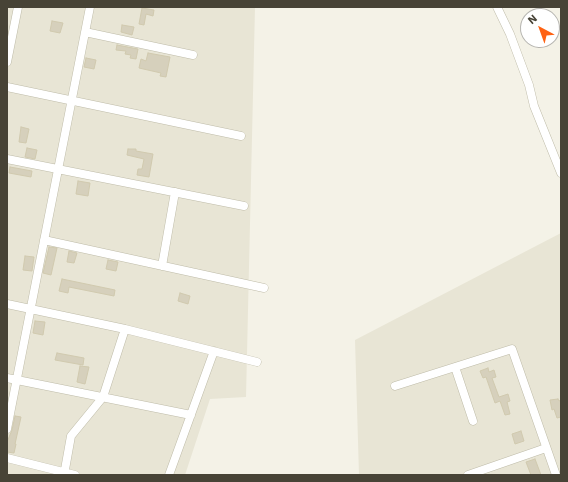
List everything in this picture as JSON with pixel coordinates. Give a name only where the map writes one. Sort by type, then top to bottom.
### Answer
[{"type":"street","points":[[7,62],[18,7]]},
{"type":"street","points":[[7,429],[90,7]]},
{"type":"street","points":[[497,7],[510,34],[529,85],[534,106],[561,173]]},
{"type":"street","points":[[85,32],[193,55]]},
{"type":"street","points":[[7,87],[241,136]]},
{"type":"street","points":[[7,159],[244,206]]},
{"type":"street","points":[[162,266],[175,192]]},
{"type":"street","points":[[44,240],[264,288]]},
{"type":"street","points":[[7,304],[125,329],[257,362]]},
{"type":"street","points":[[64,474],[71,436],[103,397],[125,329]]},
{"type":"street","points":[[395,386],[512,349],[556,475]]},
{"type":"street","points":[[169,475],[214,351]]},
{"type":"street","points":[[456,367],[473,421]]},
{"type":"street","points":[[7,378],[191,415]]},
{"type":"street","points":[[468,475],[546,448]]},
{"type":"street","points":[[7,458],[64,474],[75,475]]},
{"type":"shaded area","points":[[7,7],[255,7],[246,397],[210,399],[185,475],[7,475]]},
{"type":"shaded area","points":[[561,233],[561,475],[359,475],[355,340]]},
{"type":"building","points":[[142,8],[154,10],[153,16],[146,14],[144,25],[139,24]]},
{"type":"building","points":[[52,21],[63,23],[60,33],[50,31]]},
{"type":"building","points":[[122,25],[134,27],[132,35],[121,32]]},
{"type":"building","points":[[117,45],[138,49],[136,59],[130,58],[131,55],[125,54],[126,51],[116,50]]},
{"type":"building","points":[[148,53],[170,57],[166,77],[160,76],[161,73],[139,68],[141,59],[146,61]]},
{"type":"building","points":[[86,58],[96,60],[94,69],[84,67]]},
{"type":"building","points":[[21,127],[29,129],[26,143],[19,142]]},
{"type":"building","points":[[27,148],[37,150],[35,159],[25,157]]},
{"type":"building","points":[[128,149],[136,149],[136,151],[153,154],[149,177],[137,175],[138,169],[142,169],[144,159],[127,155]]},
{"type":"building","points":[[10,167],[32,171],[31,177],[9,173]]},
{"type":"building","points":[[78,181],[90,183],[88,196],[76,194]]},
{"type":"building","points":[[49,247],[57,248],[51,275],[43,273]]},
{"type":"building","points":[[69,251],[77,253],[74,263],[67,262]]},
{"type":"building","points":[[25,256],[34,257],[32,271],[23,270]]},
{"type":"building","points":[[108,260],[118,262],[116,271],[106,269]]},
{"type":"building","points":[[62,279],[115,290],[114,296],[69,287],[68,293],[59,291]]},
{"type":"building","points":[[180,293],[190,296],[188,304],[178,301]]},
{"type":"building","points":[[35,321],[45,322],[43,335],[33,333]]},
{"type":"building","points":[[57,353],[84,358],[83,365],[55,360]]},
{"type":"building","points":[[80,366],[89,367],[85,384],[77,382]]},
{"type":"building","points":[[488,368],[489,372],[494,370],[496,377],[492,378],[499,397],[508,394],[510,401],[507,402],[510,414],[505,415],[500,401],[495,403],[486,377],[483,378],[480,371]]},
{"type":"building","points":[[558,399],[559,401],[561,400],[561,417],[557,418],[554,409],[552,410],[550,400]]},
{"type":"building","points":[[15,416],[21,417],[14,453],[7,452],[7,442],[12,430]]},
{"type":"building","points":[[521,431],[524,441],[515,444],[512,434]]},
{"type":"building","points":[[535,459],[541,475],[531,475],[526,462]]}]
